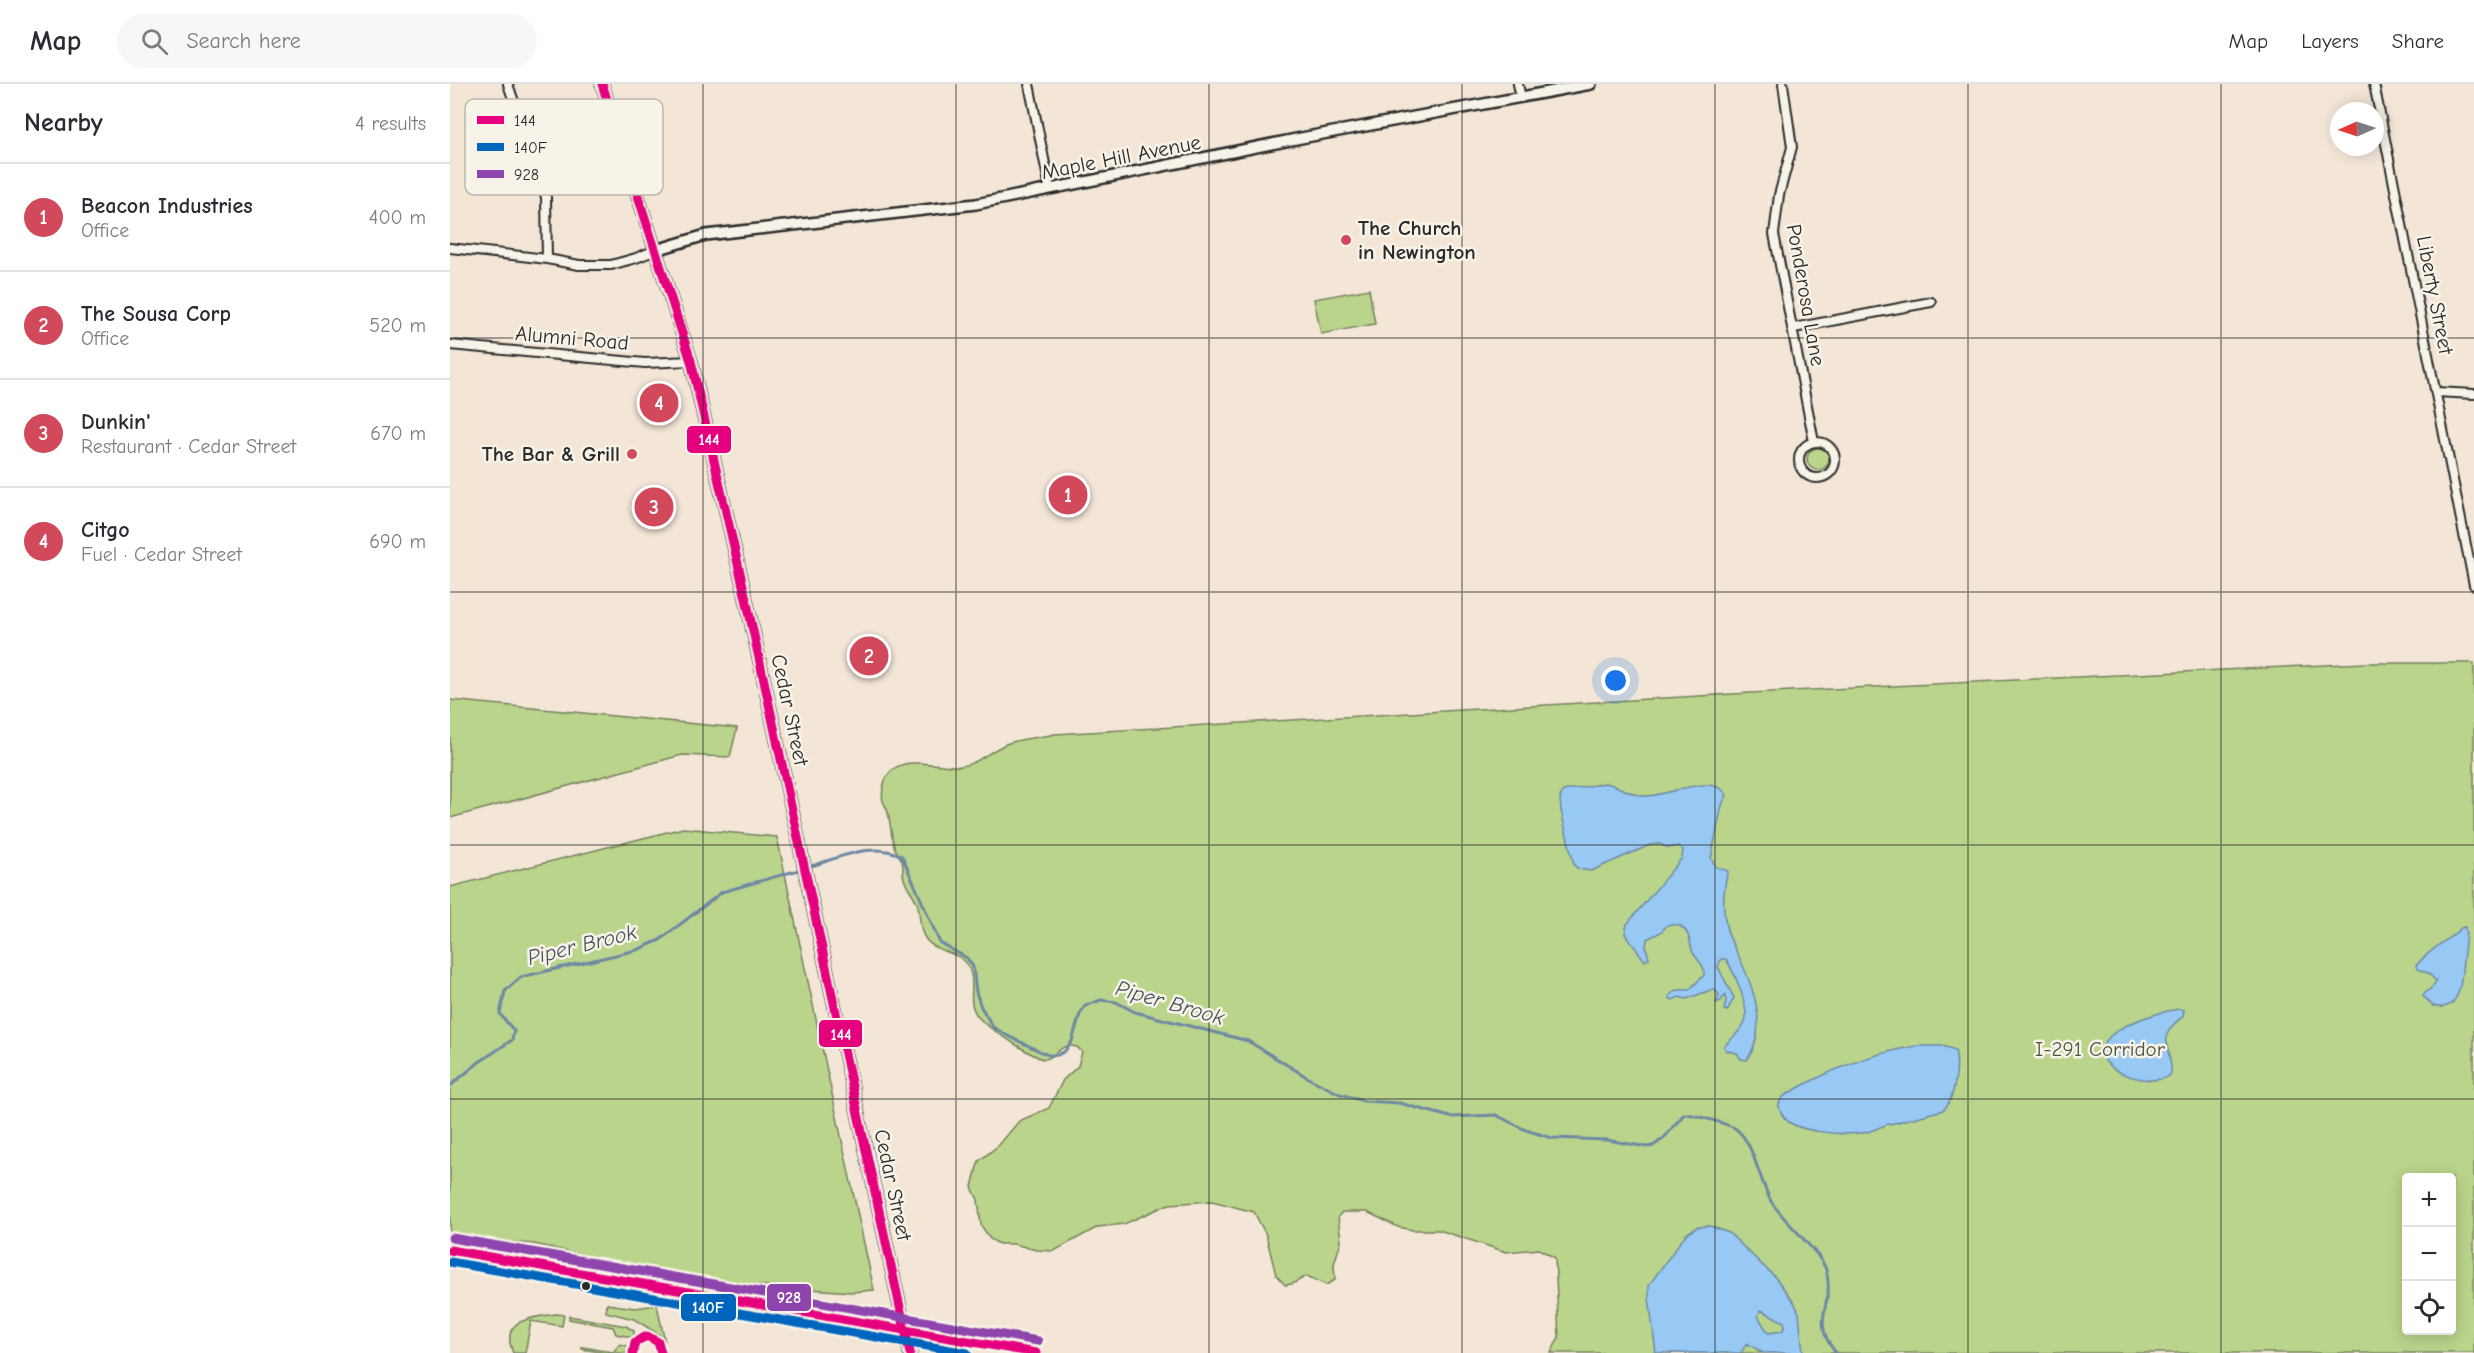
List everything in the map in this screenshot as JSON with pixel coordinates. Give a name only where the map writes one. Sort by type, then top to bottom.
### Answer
[{"type":"main road","name":"Cedar Street","points":[[602,84],[607,99]]},
{"type":"main road","name":"Cedar Street","points":[[638,195],[691,361],[810,893],[909,1353]]},
{"type":"street","points":[[508,84],[513,99]]},
{"type":"street","points":[[1029,84],[1050,189]]},
{"type":"street","points":[[1518,84],[1521,98]]},
{"type":"street","name":"Maple Hill Avenue","points":[[656,250],[706,236],[976,204],[1301,138],[1591,84]]},
{"type":"street","name":"Ponderosa Lane","points":[[1783,84],[1792,147],[1779,195],[1774,234],[1794,328],[1814,442]]},
{"type":"street","name":"Liberty Street","points":[[2373,84],[2474,585]]},
{"type":"street","points":[[545,195],[547,259]]},
{"type":"street","points":[[450,248],[547,259],[579,266],[610,265],[656,250]]},
{"type":"street","points":[[1794,328],[1931,302]]},
{"type":"street","name":"Alumni Road","points":[[450,345],[645,363],[691,361]]},
{"type":"street","points":[[2436,392],[2474,394]]},
{"type":"street","points":[[1814,442],[1827,444],[1835,456],[1833,470],[1821,477],[1808,475],[1800,464],[1802,450],[1814,442]]},
{"type":"street","points":[[633,1353],[635,1342],[646,1336],[658,1342],[661,1353]]},
{"type":"green space","points":[[1369,289],[1375,324],[1321,334],[1314,299]]},
{"type":"green space","points":[[1818,448],[1826,451],[1829,459],[1826,467],[1818,470],[1810,467],[1807,459],[1810,451]]},
{"type":"green space","name":"I-291 Corridor","points":[[2365,663],[2474,663],[2474,1353],[1551,1353],[1559,1337],[1555,1258],[1539,1249],[1506,1252],[1439,1230],[1413,1230],[1398,1227],[1367,1212],[1342,1212],[1338,1217],[1341,1241],[1334,1264],[1335,1280],[1326,1285],[1307,1276],[1285,1285],[1276,1275],[1266,1235],[1254,1212],[1212,1201],[1169,1204],[1124,1224],[1098,1227],[1054,1251],[1036,1250],[1014,1244],[999,1244],[990,1239],[981,1225],[978,1200],[972,1187],[979,1161],[999,1145],[1019,1121],[1049,1108],[1063,1080],[1078,1066],[1082,1052],[1077,1047],[1071,1046],[1062,1048],[1049,1058],[1040,1058],[1004,1037],[977,1015],[973,1008],[971,976],[966,962],[935,947],[923,934],[916,900],[904,879],[902,861],[895,849],[882,794],[887,777],[898,766],[915,763],[967,765],[1006,744],[1055,734],[1750,693]]},
{"type":"green space","points":[[450,700],[737,728],[730,757],[682,755],[450,818]]},
{"type":"green space","points":[[683,828],[777,837],[874,1290],[852,1292],[701,1281],[534,1244],[450,1237],[450,887]]},
{"type":"green space","points":[[607,1304],[635,1308],[657,1305],[665,1342],[660,1335],[634,1319],[606,1312]]},
{"type":"green space","points":[[556,1314],[564,1315],[562,1326],[531,1321],[525,1353],[513,1353],[510,1333],[514,1326],[528,1319]]},
{"type":"green space","points":[[569,1316],[626,1326],[634,1331],[634,1335],[631,1337],[616,1334],[613,1327],[569,1319]]},
{"type":"green space","points":[[620,1344],[628,1346],[628,1353],[606,1353],[582,1349],[582,1347],[613,1352]]},
{"type":"water","points":[[1605,783],[1641,796],[1701,785],[1721,788],[1727,795],[1722,805],[1711,858],[1716,867],[1728,871],[1724,900],[1725,923],[1750,984],[1757,1010],[1757,1035],[1747,1060],[1741,1059],[1737,1053],[1727,1051],[1724,1047],[1743,1026],[1746,1016],[1740,990],[1726,959],[1721,959],[1718,967],[1734,998],[1727,1011],[1724,1010],[1725,995],[1721,1001],[1716,1003],[1719,995],[1714,989],[1686,999],[1679,997],[1673,1000],[1669,998],[1673,993],[1677,990],[1689,990],[1704,975],[1703,967],[1693,953],[1685,930],[1679,925],[1667,925],[1661,932],[1647,939],[1646,948],[1649,958],[1645,961],[1625,934],[1627,924],[1682,858],[1683,850],[1678,846],[1669,848],[1659,844],[1650,845],[1591,871],[1578,869],[1574,865],[1560,798],[1563,791]]},
{"type":"water","points":[[2465,927],[2462,976],[2458,993],[2450,1005],[2433,1006],[2423,996],[2436,981],[2416,966],[2432,950]]},
{"type":"water","points":[[2184,1010],[2183,1016],[2170,1028],[2167,1035],[2171,1074],[2155,1080],[2145,1079],[2123,1074],[2107,1063],[2103,1056],[2104,1046],[2109,1037],[2119,1029],[2145,1017]]},
{"type":"water","points":[[1916,1046],[1943,1046],[1955,1050],[1955,1082],[1950,1099],[1943,1110],[1854,1134],[1820,1132],[1797,1126],[1789,1122],[1781,1113],[1779,1103],[1784,1096],[1815,1079],[1864,1059]]},
{"type":"water","points":[[1710,1226],[1729,1233],[1775,1277],[1794,1302],[1799,1313],[1803,1353],[1763,1353],[1747,1343],[1741,1353],[1656,1353],[1649,1285],[1686,1234],[1697,1227]],"holes":[[[1761,1310],[1784,1322],[1785,1326],[1782,1331],[1768,1333],[1758,1316]]]},
{"type":"waterway","name":"Piper Brook","points":[[808,867],[855,852],[879,850],[902,856],[940,943],[967,958],[973,967],[976,992],[981,1007],[993,1027],[1048,1055],[1058,1055],[1065,1051],[1072,1041],[1080,1014],[1085,1006],[1101,1000],[1116,1002],[1135,1012],[1248,1041],[1310,1079],[1340,1094],[1364,1101],[1399,1103],[1450,1117],[1496,1115],[1526,1130],[1552,1138],[1607,1140],[1647,1147],[1663,1139],[1684,1114],[1733,1127],[1748,1144],[1772,1203],[1823,1263],[1828,1282],[1824,1330],[1836,1353]]},
{"type":"waterway","name":"Piper Brook","points":[[450,1086],[512,1040],[514,1031],[500,1014],[505,991],[521,977],[637,950],[660,940],[722,892],[802,869]]},
{"type":"transit line","name":"144","points":[[602,84],[607,99]]},
{"type":"transit line","name":"144","points":[[638,195],[691,361],[747,603],[910,1353]]},
{"type":"transit line","name":"928","points":[[452,1238],[1038,1341]]},
{"type":"transit line","name":"144","points":[[450,1250],[1036,1353]]},
{"type":"transit line","name":"140F","points":[[450,1262],[967,1353]]},
{"type":"transit line","name":"144","points":[[633,1353],[635,1342],[647,1336],[658,1342],[661,1353]]},
{"type":"place","name":"The Church in Newington","points":[[1346,240]]},
{"type":"place","name":"Citgo","points":[[659,403]]},
{"type":"place","name":"The Bar & Grill","points":[[632,454]]},
{"type":"place","name":"Beacon Industries","points":[[1068,495]]},
{"type":"place","name":"Dunkin'","points":[[654,507]]},
{"type":"place","name":"The Sousa Corp","points":[[869,656]]}]
